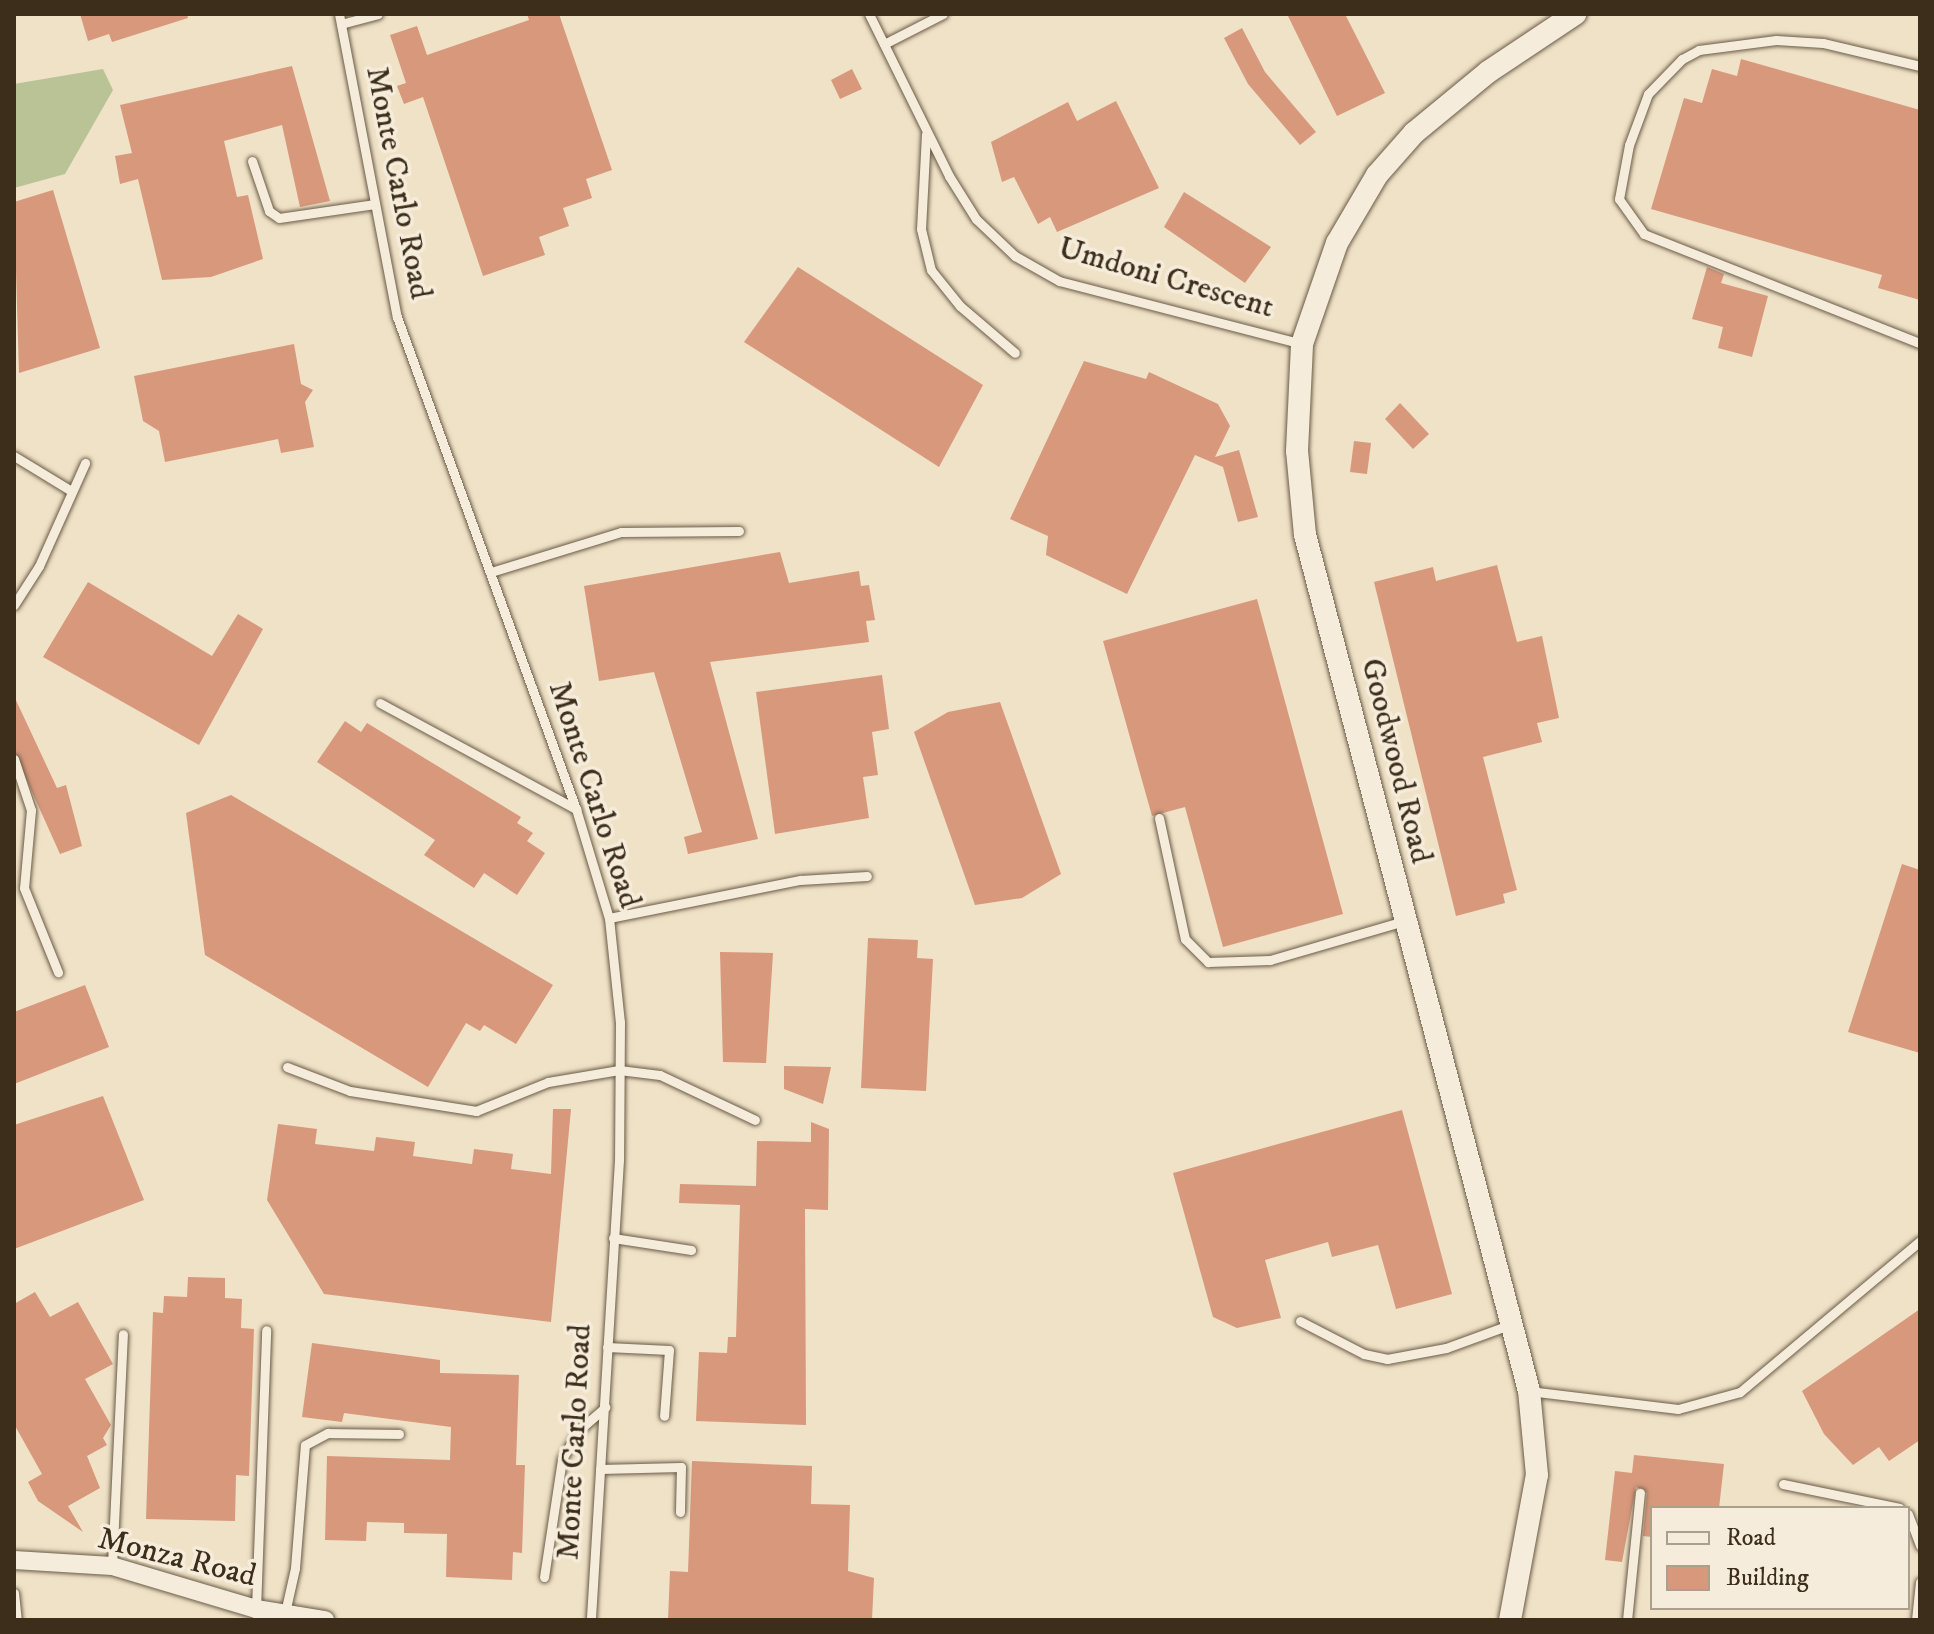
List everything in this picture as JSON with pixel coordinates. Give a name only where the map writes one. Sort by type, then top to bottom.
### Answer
[{"type":"street","name":"Goodwood Road","points":[[1510,1620],[1537,1475],[1529,1391],[1305,535],[1297,451],[1302,344],[1337,243],[1377,175],[1414,133],[1488,72],[1575,14]]},
{"type":"street","name":"Monza Road","points":[[14,1560],[112,1566],[284,1617],[325,1620]]},
{"type":"lane","points":[[340,19],[378,14]]},
{"type":"lane","name":"Umdoni Crescent","points":[[869,14],[926,131],[976,219],[1015,256],[1059,281],[1302,344]]},
{"type":"lane","points":[[884,44],[943,14]]},
{"type":"lane","name":"Monte Carlo Road","points":[[340,19],[401,330],[576,809],[609,918],[619,1070],[605,1407],[591,1620]]},
{"type":"lane","points":[[1920,66],[1823,43],[1776,40],[1699,50],[1648,94],[1629,145],[1619,199],[1644,234],[1920,343]]},
{"type":"lane","points":[[926,131],[921,229],[931,270],[960,306],[1015,353]]},
{"type":"lane","points":[[252,161],[269,211],[279,218],[375,204]]},
{"type":"lane","points":[[14,456],[70,490]]},
{"type":"lane","points":[[14,605],[39,566],[70,490],[85,463]]},
{"type":"lane","points":[[491,572],[621,532],[739,531]]},
{"type":"lane","points":[[380,703],[576,809]]},
{"type":"lane","points":[[14,759],[31,810],[24,888],[58,972]]},
{"type":"lane","points":[[1159,818],[1185,939],[1208,962],[1270,960],[1404,921]]},
{"type":"lane","points":[[609,918],[800,880],[867,876]]},
{"type":"lane","points":[[287,1067],[350,1091],[476,1111],[548,1082],[619,1070],[660,1075],[755,1120]]},
{"type":"lane","points":[[613,1238],[691,1250]]},
{"type":"lane","points":[[1529,1391],[1678,1409],[1740,1392],[1920,1241]]},
{"type":"lane","points":[[1300,1321],[1364,1354],[1387,1359],[1446,1348],[1512,1324]]},
{"type":"lane","points":[[256,1609],[266,1330]]},
{"type":"lane","points":[[112,1566],[123,1334]]},
{"type":"lane","points":[[607,1347],[669,1350],[664,1416]]},
{"type":"lane","points":[[544,1577],[562,1459],[579,1430],[605,1407]]},
{"type":"lane","points":[[284,1617],[305,1445],[328,1433],[399,1434]]},
{"type":"lane","points":[[600,1469],[681,1467],[680,1512]]},
{"type":"lane","points":[[1783,1484],[1890,1506]]},
{"type":"lane","points":[[1627,1620],[1640,1493]]},
{"type":"lane","points":[[1910,1519],[1920,1546]]},
{"type":"lane","points":[[1916,1620],[1920,1582]]},
{"type":"lane","points":[[14,1593],[17,1620]]},
{"type":"green space","points":[[103,69],[113,90],[65,174],[14,188],[14,84]]},
{"type":"building","points":[[80,14],[187,14],[188,18],[112,42],[109,34],[88,41]]},
{"type":"building","points":[[527,14],[559,14],[612,170],[586,179],[592,198],[563,208],[569,226],[539,237],[545,255],[483,276],[423,97],[404,104],[397,86],[406,83],[390,35],[417,26],[427,55],[529,20]]},
{"type":"building","points":[[1287,14],[1345,14],[1385,93],[1337,116]]},
{"type":"building","points":[[1242,28],[1265,72],[1316,132],[1300,145],[1248,84],[1224,38]]},
{"type":"building","points":[[1741,59],[1920,110],[1920,300],[1878,288],[1882,275],[1651,209],[1684,98],[1702,103],[1712,69],[1737,76]]},
{"type":"building","points":[[292,66],[330,201],[300,207],[282,125],[224,141],[237,197],[248,195],[263,259],[211,277],[162,280],[138,179],[120,184],[115,156],[132,153],[120,105]]},
{"type":"building","points":[[852,69],[862,89],[840,99],[831,80]]},
{"type":"building","points":[[1116,101],[1159,188],[1057,232],[1050,217],[1038,224],[1014,177],[1002,182],[991,142],[1068,102],[1077,121]]},
{"type":"building","points":[[53,190],[100,348],[19,373],[14,202]]},
{"type":"building","points":[[1184,192],[1271,247],[1245,283],[1164,227]]},
{"type":"building","points":[[798,267],[983,385],[939,467],[744,342]]},
{"type":"building","points":[[1707,267],[1724,274],[1721,283],[1768,296],[1752,357],[1718,348],[1723,327],[1692,319]]},
{"type":"building","points":[[294,344],[301,384],[313,390],[305,402],[314,447],[281,453],[278,439],[165,462],[159,431],[143,421],[134,376]]},
{"type":"building","points":[[1084,361],[1146,379],[1149,372],[1218,404],[1230,426],[1215,457],[1239,450],[1258,517],[1238,522],[1223,467],[1195,455],[1127,594],[1046,555],[1048,536],[1010,519]]},
{"type":"building","points":[[1400,403],[1429,434],[1413,449],[1385,419]]},
{"type":"building","points":[[1354,441],[1371,443],[1367,474],[1350,472]]},
{"type":"building","points":[[780,552],[789,583],[859,571],[861,586],[869,585],[875,620],[866,621],[869,642],[710,662],[758,839],[688,854],[684,837],[702,832],[654,672],[599,681],[584,586]]},
{"type":"building","points":[[1497,565],[1517,642],[1542,636],[1559,718],[1537,723],[1542,742],[1483,757],[1517,890],[1503,894],[1505,903],[1456,916],[1374,582],[1433,567],[1436,581]]},
{"type":"building","points":[[88,582],[212,656],[238,614],[263,629],[199,745],[43,657]]},
{"type":"building","points":[[1257,599],[1343,914],[1223,947],[1185,807],[1152,816],[1103,641]]},
{"type":"building","points":[[882,675],[889,729],[872,732],[878,775],[863,777],[869,818],[775,834],[756,692]]},
{"type":"building","points":[[14,696],[57,788],[66,785],[82,846],[60,854],[14,752]]},
{"type":"building","points":[[1000,702],[1061,874],[1022,898],[975,905],[914,732],[948,712]]},
{"type":"building","points":[[345,721],[361,732],[367,723],[521,817],[517,823],[533,833],[527,841],[545,853],[517,895],[484,873],[474,888],[424,855],[435,840],[317,762]]},
{"type":"building","points":[[231,795],[553,985],[516,1044],[484,1025],[480,1031],[466,1023],[428,1087],[205,955],[186,813]]},
{"type":"building","points":[[1902,864],[1920,870],[1920,1053],[1848,1032]]},
{"type":"building","points":[[868,938],[918,940],[917,958],[933,959],[926,1091],[861,1088]]},
{"type":"building","points":[[720,952],[773,953],[766,1063],[723,1062]]},
{"type":"building","points":[[85,985],[109,1047],[14,1084],[14,1012]]},
{"type":"building","points":[[784,1066],[831,1067],[823,1104],[784,1089]]},
{"type":"building","points":[[103,1096],[144,1200],[14,1249],[14,1125]]},
{"type":"building","points":[[553,1109],[571,1109],[551,1322],[324,1294],[267,1200],[278,1124],[317,1129],[315,1144],[374,1151],[376,1137],[415,1142],[413,1156],[472,1164],[474,1149],[513,1154],[511,1169],[551,1174]]},
{"type":"building","points":[[1402,1110],[1452,1294],[1396,1309],[1378,1245],[1332,1257],[1328,1242],[1265,1260],[1281,1318],[1237,1328],[1213,1317],[1173,1173]]},
{"type":"building","points":[[811,1122],[829,1129],[828,1210],[805,1209],[806,1425],[696,1421],[699,1352],[727,1353],[728,1337],[736,1337],[740,1205],[679,1203],[680,1184],[756,1186],[757,1141],[811,1142]]},
{"type":"building","points":[[188,1277],[225,1278],[225,1298],[242,1299],[241,1328],[254,1329],[249,1476],[236,1475],[235,1521],[146,1519],[153,1312],[163,1313],[164,1296],[187,1297]]},
{"type":"building","points":[[35,1292],[50,1317],[78,1302],[113,1364],[85,1379],[111,1425],[103,1438],[107,1445],[87,1456],[100,1488],[68,1506],[83,1532],[38,1501],[28,1482],[42,1474],[14,1424],[14,1304]]},
{"type":"building","points":[[1920,1309],[1920,1440],[1889,1461],[1879,1447],[1853,1465],[1824,1434],[1802,1391]]},
{"type":"building","points":[[312,1343],[440,1360],[440,1373],[519,1375],[516,1465],[525,1465],[522,1553],[513,1552],[512,1580],[446,1577],[447,1534],[404,1533],[404,1523],[367,1522],[366,1541],[325,1540],[327,1456],[450,1460],[451,1427],[344,1413],[342,1422],[302,1417]]},
{"type":"building","points":[[1634,1455],[1724,1464],[1719,1506],[1650,1506],[1650,1537],[1643,1536],[1647,1493],[1636,1487],[1622,1562],[1605,1560],[1615,1471],[1632,1473]]},
{"type":"building","points":[[692,1461],[812,1466],[811,1504],[850,1505],[848,1571],[874,1578],[872,1620],[668,1620],[670,1571],[688,1572]]}]
